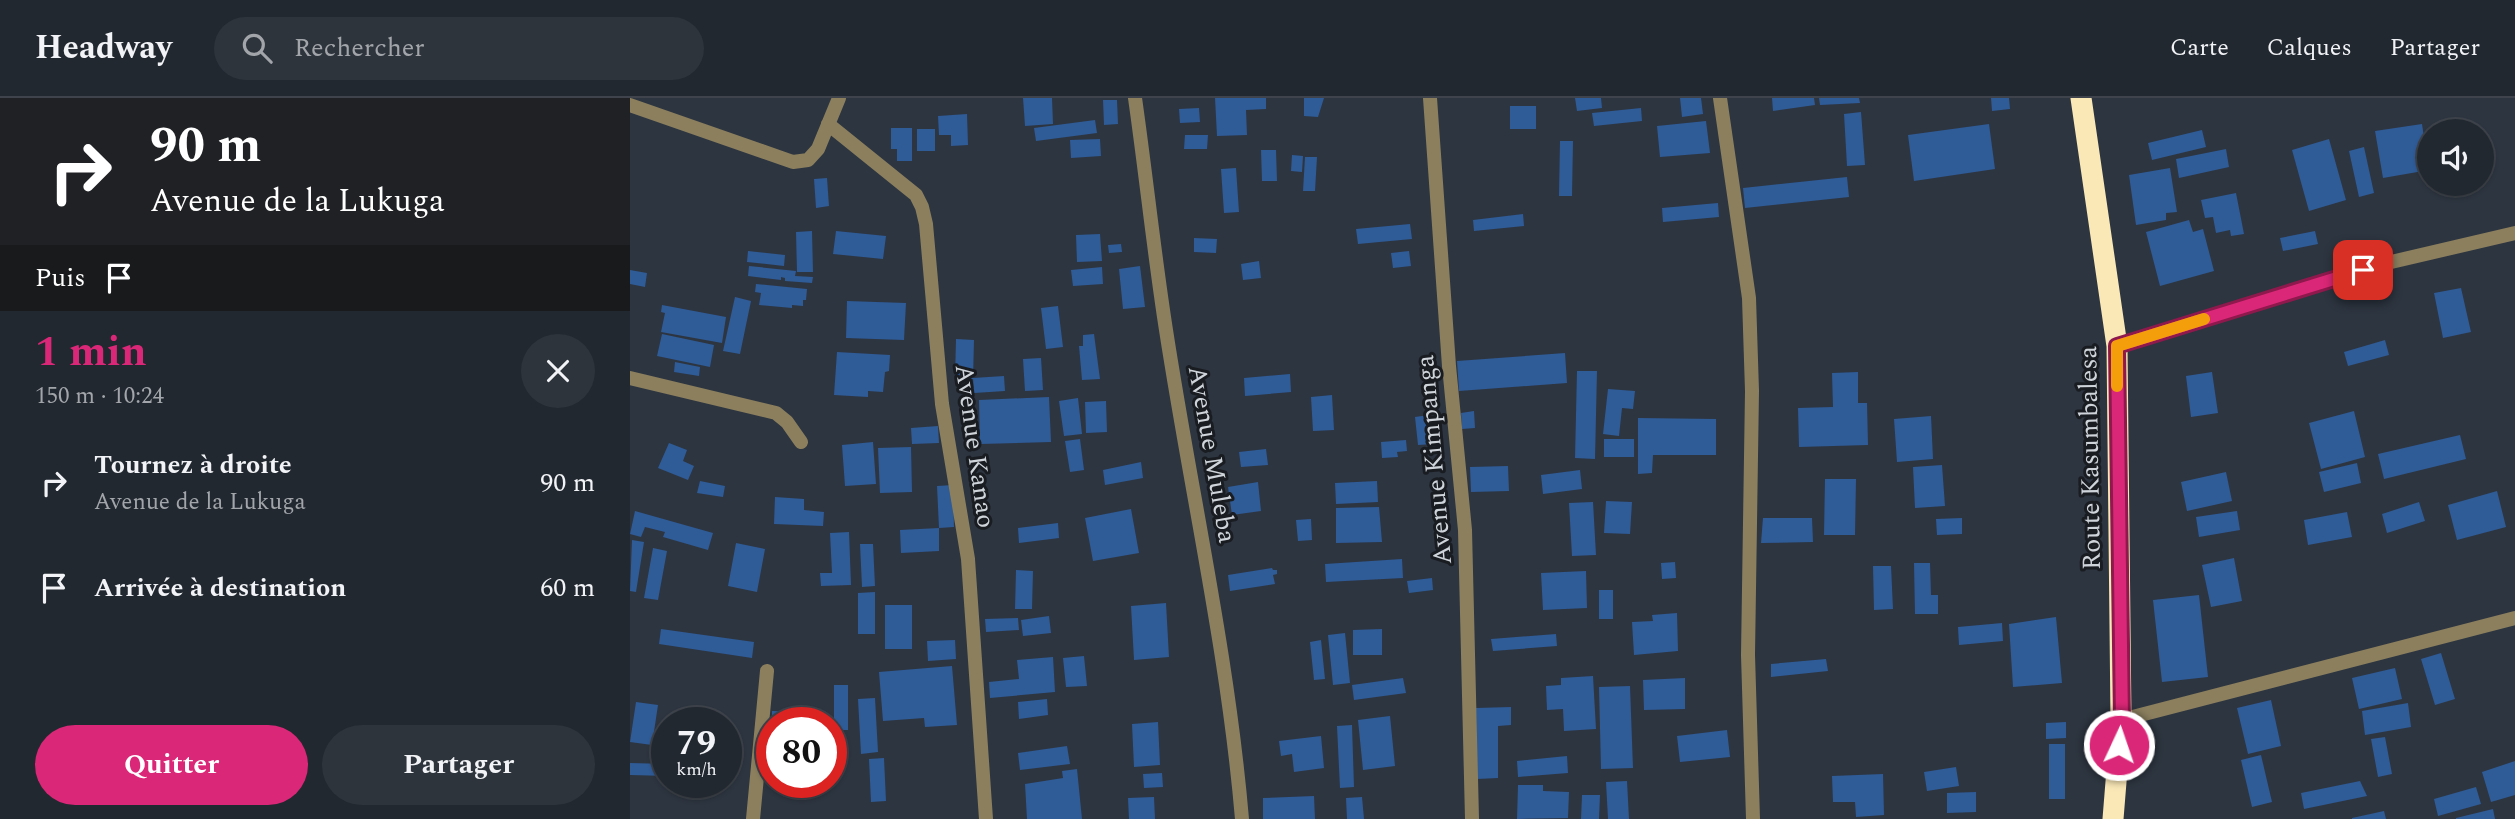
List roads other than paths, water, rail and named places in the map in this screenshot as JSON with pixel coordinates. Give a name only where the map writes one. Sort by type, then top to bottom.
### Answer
[{"type":"highway","name":"Route Kasumbalesa","points":[[2081,98],[2117,346],[2122,720],[2113,819]]},
{"type":"street","points":[[630,106],[793,162],[808,160],[818,149],[839,98]]},
{"type":"street","name":"Avenue Muleba","points":[[1135,98],[1166,328],[1206,553],[1232,722],[1242,819]]},
{"type":"street","name":"Avenue Kimpanga","points":[[1430,98],[1449,366],[1465,530],[1472,819]]},
{"type":"street","points":[[1720,98],[1749,298],[1752,391],[1748,655],[1753,819]]},
{"type":"street","name":"Avenue Kanao","points":[[828,124],[916,195],[926,224],[942,404],[968,559],[986,819]]},
{"type":"street","points":[[2117,346],[2387,263],[2515,233]]},
{"type":"street","points":[[630,378],[776,413],[787,422],[801,442]]},
{"type":"street","points":[[2122,720],[2515,618]]},
{"type":"street","points":[[752,819],[767,671]]}]
